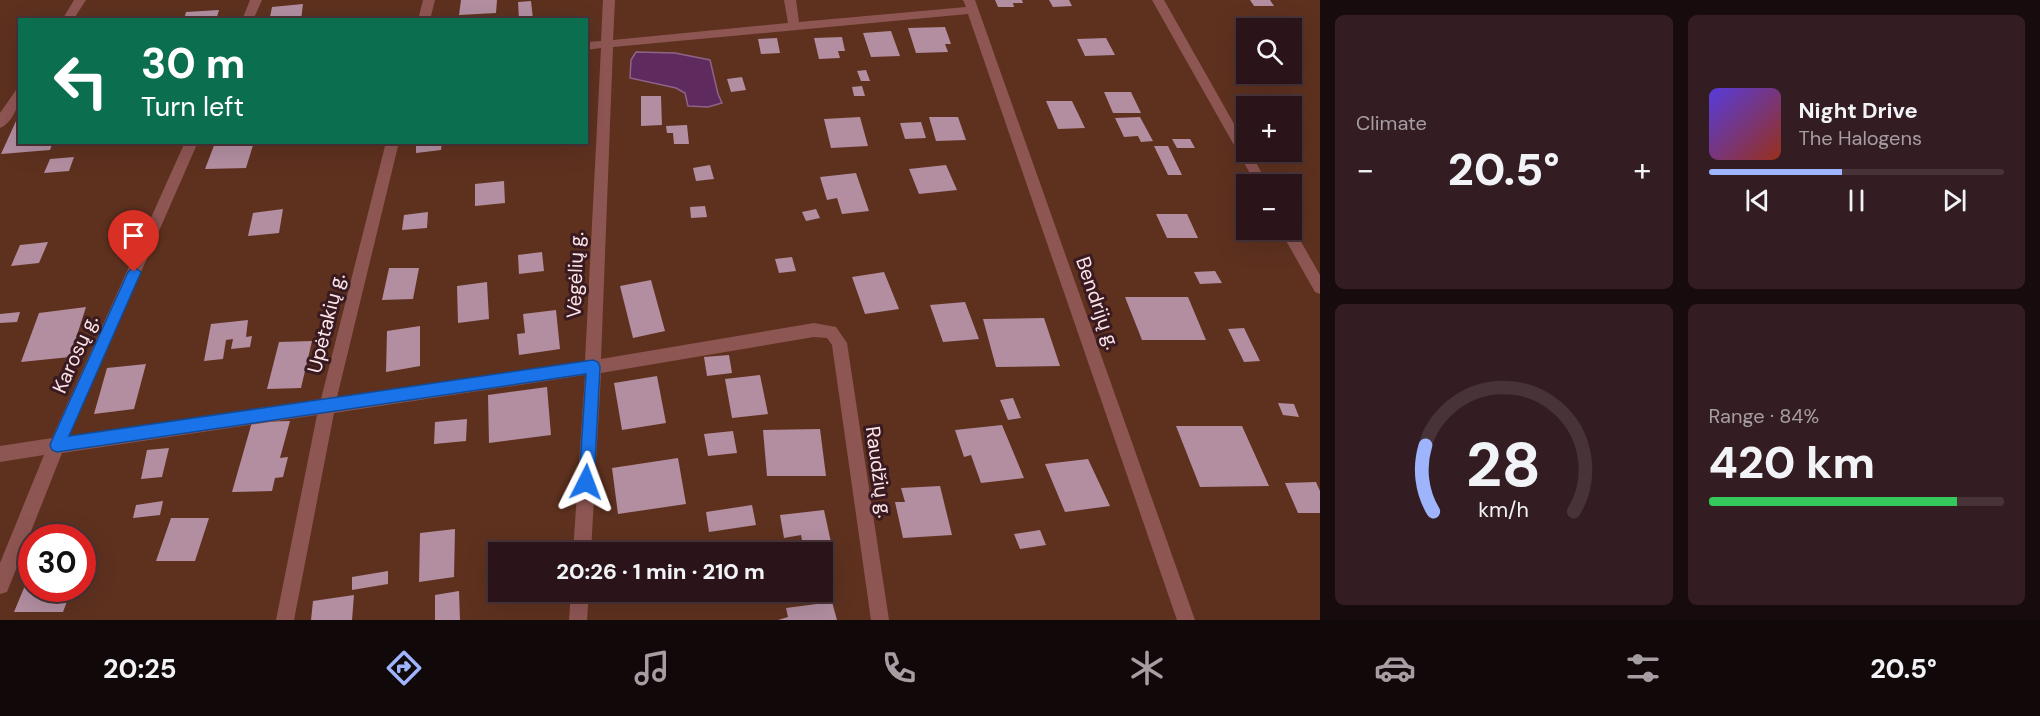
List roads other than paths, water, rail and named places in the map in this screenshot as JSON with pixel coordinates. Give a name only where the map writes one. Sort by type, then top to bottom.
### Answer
[{"type":"street","points":[[68,18],[80,0]]},
{"type":"street","points":[[248,18],[255,0]]},
{"type":"street","points":[[424,18],[429,0]]},
{"type":"street","name":"Vėgėlių g.","points":[[583,542],[593,367],[609,0]]},
{"type":"street","points":[[790,0],[794,26]]},
{"type":"street","points":[[1158,0],[1256,174]]},
{"type":"street","points":[[588,46],[794,26],[971,5]]},
{"type":"street","name":"Bendrijų g.","points":[[971,5],[1186,620]]},
{"type":"street","points":[[0,123],[18,96]]},
{"type":"street","name":"Karosų g.","points":[[0,585],[57,445],[191,144]]},
{"type":"street","name":"Upėtakių g.","points":[[285,620],[327,405],[392,144]]},
{"type":"street","points":[[1293,240],[1320,288]]},
{"type":"street","name":"Raudžių g.","points":[[593,367],[814,330],[831,332],[839,343],[880,620]]},
{"type":"street","points":[[0,454],[593,367]]},
{"type":"street","points":[[578,620],[579,602]]}]
